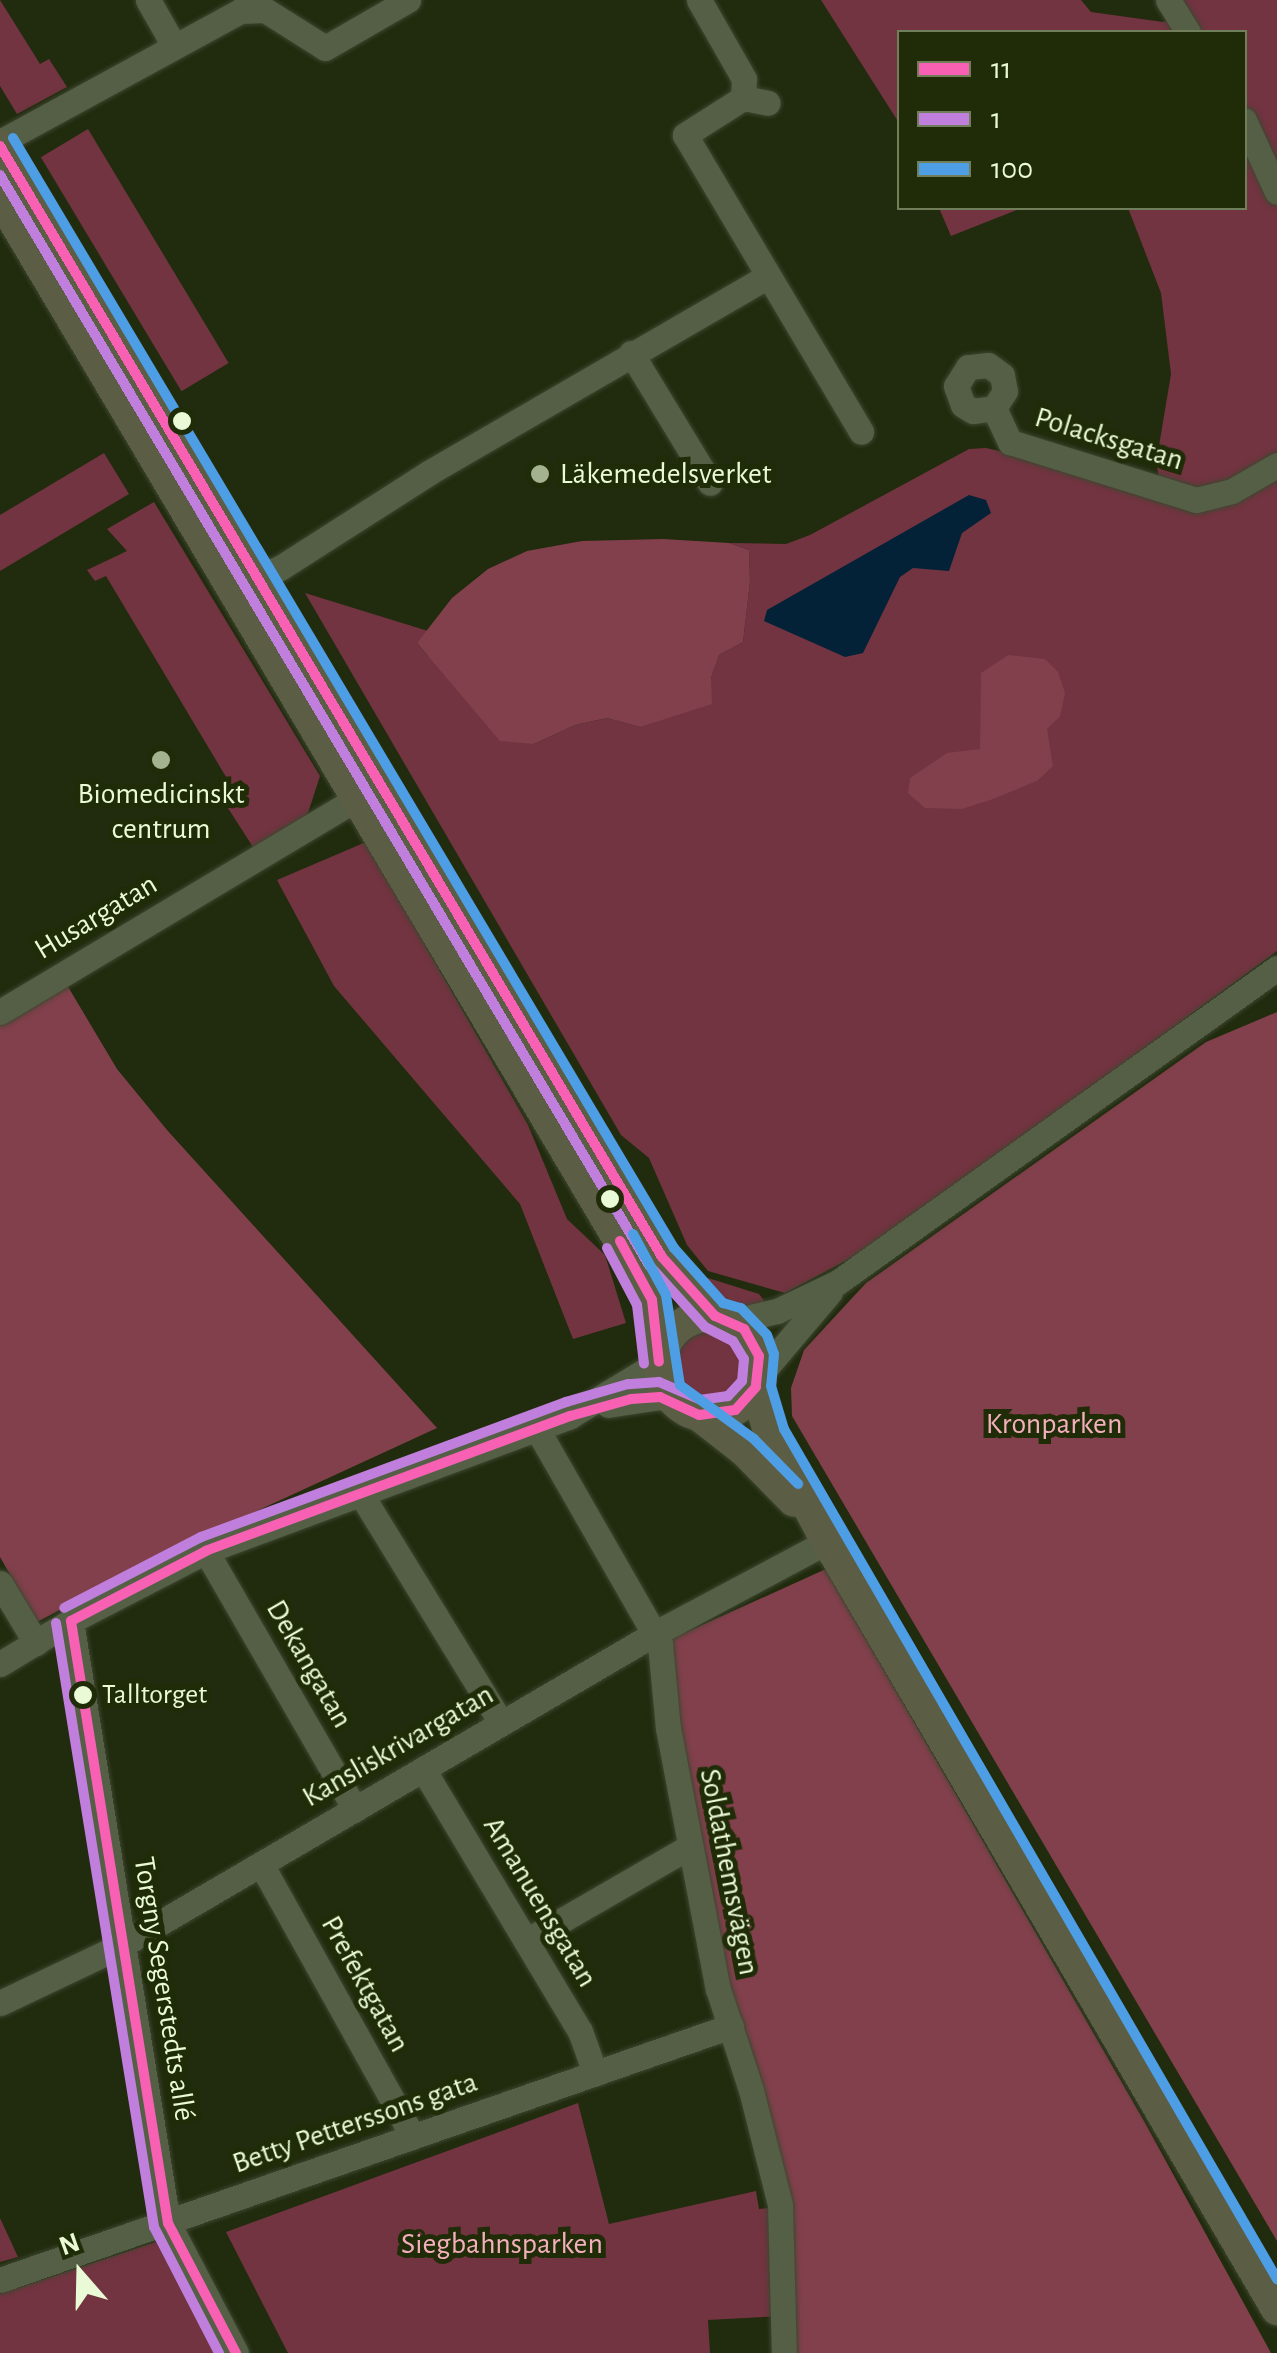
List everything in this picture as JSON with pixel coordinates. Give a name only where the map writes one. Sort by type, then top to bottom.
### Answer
[{"type":"main road","points":[[0,144],[244,583]]},
{"type":"main road","points":[[0,197],[662,1257],[754,1342],[770,1434],[825,1535],[1277,2309]]},
{"type":"main road","points":[[369,791],[652,1300],[661,1379],[686,1408],[744,1450],[825,1535]]},
{"type":"main road","points":[[660,1357],[683,1323],[724,1318]]},
{"type":"main road","points":[[686,1408],[716,1416],[735,1410],[758,1382]]},
{"type":"street","points":[[148,0],[173,44]]},
{"type":"street","points":[[0,144],[173,44],[240,11],[264,10],[324,48],[408,0]]},
{"type":"street","points":[[699,0],[756,100],[686,135],[860,432]]},
{"type":"street","points":[[1168,0],[1187,30]]},
{"type":"street","points":[[1247,127],[1277,192]]},
{"type":"street","points":[[244,583],[766,277]]},
{"type":"street","points":[[630,354],[710,483]]},
{"type":"street","name":"Polacksgatan","points":[[994,408],[1010,442],[1196,500],[1232,492],[1277,466]]},
{"type":"street","name":"Husargatan","points":[[0,1012],[369,791]]},
{"type":"street","points":[[724,1318],[777,1311],[838,1282],[1277,968]]},
{"type":"street","points":[[758,1382],[838,1282]]},
{"type":"street","points":[[570,1416],[660,1357]]},
{"type":"street","points":[[0,1664],[70,1621],[206,1552],[359,1491],[570,1416],[632,1399],[660,1397],[686,1408]]},
{"type":"street","name":"Soldathemsvägen","points":[[536,1429],[611,1543],[660,1644],[668,1728],[718,1990],[780,2204],[784,2353]]},
{"type":"street","points":[[359,1491],[501,1723]]},
{"type":"street","name":"Kansliskrivargatan","points":[[0,2004],[124,1944],[654,1634],[777,1568],[825,1535]]},
{"type":"street","name":"Dekangatan","points":[[206,1552],[355,1809]]},
{"type":"street","points":[[0,1584],[36,1643]]},
{"type":"street","name":"Torgny Segerstedts allé","points":[[70,1621],[168,2223],[236,2353]]},
{"type":"street","name":"Amanuensgatan","points":[[422,1769],[580,2031],[595,2073]]},
{"type":"street","points":[[526,1942],[689,1847]]},
{"type":"street","name":"Prefektgatan","points":[[261,1864],[413,2136]]},
{"type":"street","name":"Betty Petterssons gata","points":[[0,2280],[731,2026]]},
{"type":"green space","points":[[0,0],[40,64],[49,59],[67,87],[17,114],[0,86]]},
{"type":"green space","points":[[821,0],[1081,0],[1091,12],[1163,22],[1178,17],[1179,0],[1277,0],[1277,951],[879,1243],[785,1293],[708,1271],[687,1245],[649,1158],[621,1135],[305,593],[428,631],[417,643],[427,655],[534,744],[575,725],[607,718],[640,727],[711,678],[719,655],[743,642],[750,582],[749,550],[729,543],[786,544],[810,535],[969,449],[986,448],[1162,488],[1156,464],[1171,374],[1161,293],[1129,210],[1247,210],[1247,30],[897,30],[897,120]]},
{"type":"green space","points":[[88,129],[229,363],[181,391],[41,157]]},
{"type":"green space","points":[[940,210],[1017,210],[951,236]]},
{"type":"green space","points":[[104,453],[129,494],[0,571],[0,515]]},
{"type":"green space","points":[[154,502],[320,776],[307,816],[253,847],[226,805],[238,797],[106,576],[95,581],[87,570],[127,551],[107,529]]},
{"type":"green space","points":[[663,539],[729,543],[749,550],[750,582],[743,642],[719,655],[711,678],[712,704],[640,727],[607,718],[575,725],[534,744],[500,741],[417,643],[452,598],[488,569],[527,551],[582,541]]},
{"type":"green space","points":[[1008,655],[1045,659],[1058,672],[1065,693],[1060,716],[1047,729],[1053,766],[1037,781],[993,799],[962,809],[925,808],[908,793],[910,778],[947,753],[980,749],[981,673]]},
{"type":"green space","points":[[366,842],[528,1125],[567,1219],[605,1255],[626,1323],[573,1339],[520,1204],[334,986],[277,880]]},
{"type":"green space","points":[[61,975],[117,1069],[167,1130],[437,1428],[185,1544],[37,1622],[0,1557],[0,1012]]},
{"type":"green space","name":"Kronparken","points":[[1277,1012],[1277,2241],[792,1416],[791,1388],[804,1350],[866,1283],[1206,1042]]},
{"type":"green space","points":[[708,1278],[759,1294],[766,1303],[749,1306],[723,1301],[699,1284]]},
{"type":"green space","points":[[711,1329],[724,1331],[735,1339],[743,1350],[743,1376],[735,1387],[724,1395],[711,1397],[698,1395],[687,1387],[679,1376],[677,1363],[679,1350],[687,1339],[698,1331]]},
{"type":"green space","points":[[826,1569],[1144,2121],[1271,2353],[784,2353],[786,2306],[751,2090],[660,1644]]},
{"type":"green space","name":"Siegbahnsparken","points":[[578,2103],[609,2224],[756,2191],[759,2209],[776,2207],[781,2316],[708,2320],[710,2353],[288,2353],[226,2232]]},
{"type":"green space","points":[[0,2218],[18,2257],[0,2262]]},
{"type":"green space","points":[[156,2242],[214,2353],[0,2353],[0,2294]]},
{"type":"water","points":[[969,495],[986,500],[991,513],[962,533],[949,571],[913,568],[900,577],[863,653],[845,657],[764,621],[767,610]]},
{"type":"transit line","name":"100","points":[[13,138],[674,1248],[723,1303],[741,1308],[767,1335],[774,1354],[771,1386],[784,1429],[1277,2279]]},
{"type":"transit line","name":"11","points":[[0,146],[662,1257],[715,1316],[744,1329],[759,1356],[756,1387],[735,1410],[699,1415],[660,1397],[631,1399],[570,1416],[206,1551],[71,1621]]},
{"type":"transit line","name":"1","points":[[0,175],[649,1265],[705,1327],[733,1341],[744,1359],[742,1381],[728,1396],[701,1400],[659,1382],[628,1384],[566,1402],[201,1537],[64,1608]]},
{"type":"transit line","name":"100","points":[[633,1234],[666,1295],[680,1385],[754,1439],[798,1484]]},
{"type":"transit line","name":"11","points":[[620,1241],[652,1300],[659,1362]]},
{"type":"transit line","name":"1","points":[[607,1248],[637,1305],[644,1364]]},
{"type":"transit line","name":"11","points":[[71,1621],[168,2223],[236,2353]]},
{"type":"transit line","name":"1","points":[[56,1623],[154,2227],[219,2353]]},
{"type":"place","name":"Läkemedelsverket","points":[[540,474]]},
{"type":"place","name":"Biomedicinskt centrum","points":[[161,760]]},
{"type":"place","name":"Talltorget","points":[[83,1695]]}]
